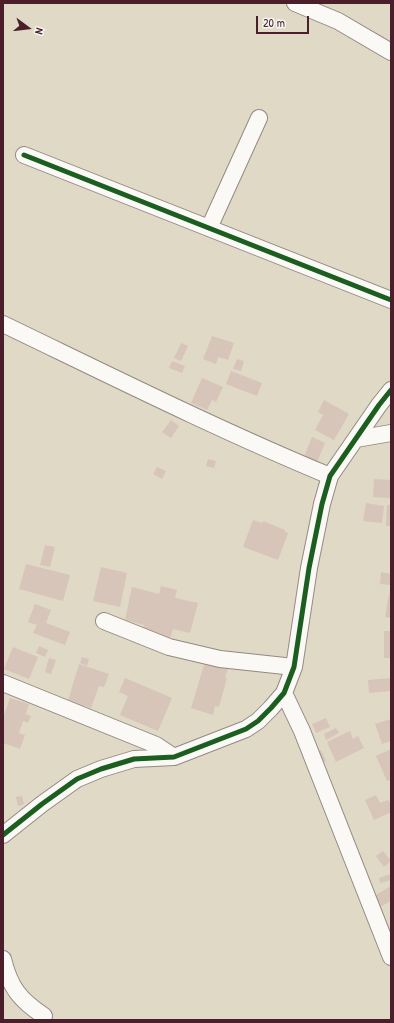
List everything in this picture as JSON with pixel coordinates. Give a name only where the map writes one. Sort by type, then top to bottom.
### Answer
[{"type":"street","points":[[295,3],[338,21],[391,52]]},
{"type":"street","points":[[209,228],[259,118]]},
{"type":"street","points":[[24,155],[391,300]]},
{"type":"street","points":[[3,324],[176,408],[267,450],[330,476]]},
{"type":"street","points":[[3,835],[77,779],[101,769],[134,760],[174,757],[246,729],[258,721],[271,708],[284,693],[294,667],[309,568],[322,504],[330,476],[391,390]]},
{"type":"street","points":[[356,439],[391,433]]},
{"type":"street","points":[[104,621],[169,647],[220,659],[294,667]]},
{"type":"street","points":[[3,683],[156,745],[174,757]]},
{"type":"street","points":[[284,693],[302,731],[391,957]]},
{"type":"street","points":[[3,959],[6,973],[16,992],[27,1005],[44,1016]]},
{"type":"building","points":[[212,336],[234,343],[228,360],[218,357],[216,364],[203,359]]},
{"type":"building","points":[[181,343],[188,346],[181,361],[174,358]]},
{"type":"building","points":[[237,359],[244,361],[241,371],[233,369]]},
{"type":"building","points":[[172,361],[185,366],[182,373],[169,368]]},
{"type":"building","points":[[231,371],[262,383],[257,396],[226,384]]},
{"type":"building","points":[[202,378],[223,387],[216,402],[212,400],[207,410],[191,403]]},
{"type":"building","points":[[324,400],[349,414],[334,440],[315,430],[323,415],[318,412]]},
{"type":"building","points":[[171,420],[179,426],[171,438],[162,432]]},
{"type":"building","points":[[312,437],[325,443],[315,467],[302,462]]},
{"type":"building","points":[[208,459],[216,461],[214,468],[206,466]]},
{"type":"building","points":[[157,467],[166,471],[162,479],[153,474]]},
{"type":"building","points":[[374,479],[391,480],[391,498],[373,497]]},
{"type":"building","points":[[366,503],[384,506],[382,523],[363,521]]},
{"type":"building","points":[[387,505],[391,505],[391,526],[386,526]]},
{"type":"building","points":[[253,520],[262,523],[263,521],[285,530],[284,531],[288,533],[278,560],[243,547]]},
{"type":"building","points":[[45,545],[55,547],[50,567],[40,565]]},
{"type":"building","points":[[26,564],[70,575],[63,601],[19,589]]},
{"type":"building","points":[[101,567],[127,573],[120,607],[93,601]]},
{"type":"building","points":[[381,572],[391,574],[391,585],[380,584]]},
{"type":"building","points":[[161,586],[177,590],[175,598],[198,603],[190,633],[173,629],[170,639],[142,632],[144,625],[125,620],[132,587],[159,594]]},
{"type":"building","points":[[389,594],[391,595],[391,618],[385,617]]},
{"type":"building","points":[[35,604],[51,610],[46,623],[70,632],[65,645],[33,633],[37,625],[28,622]]},
{"type":"building","points":[[384,631],[391,631],[391,658],[384,658]]},
{"type":"building","points":[[39,646],[48,650],[45,657],[36,653]]},
{"type":"building","points":[[13,647],[38,657],[29,679],[4,669]]},
{"type":"building","points":[[82,657],[89,659],[87,666],[80,663]]},
{"type":"building","points":[[49,658],[56,660],[51,674],[45,672]]},
{"type":"building","points":[[205,662],[228,669],[219,707],[215,706],[213,715],[191,708]]},
{"type":"building","points":[[79,664],[109,674],[104,687],[99,686],[91,708],[68,701]]},
{"type":"building","points":[[125,678],[172,698],[158,731],[120,715],[128,696],[119,692]]},
{"type":"building","points":[[391,678],[391,691],[369,693],[368,680]]},
{"type":"building","points":[[10,698],[29,704],[26,714],[31,716],[28,723],[23,721],[19,733],[25,735],[20,749],[3,743],[3,718]]},
{"type":"building","points":[[326,718],[330,727],[316,733],[312,724]]},
{"type":"building","points":[[391,719],[391,741],[382,744],[375,724]]},
{"type":"building","points":[[336,728],[339,733],[326,740],[324,734]]},
{"type":"building","points":[[350,731],[353,739],[358,736],[364,748],[336,762],[327,742]]},
{"type":"building","points":[[391,749],[391,780],[387,781],[376,756]]},
{"type":"building","points":[[321,750],[326,761],[318,765],[312,754]]},
{"type":"building","points":[[376,795],[380,803],[388,800],[391,805],[391,812],[374,820],[365,800]]},
{"type":"building","points":[[22,796],[24,804],[18,806],[16,797]]},
{"type":"building","points":[[383,851],[391,861],[384,867],[376,856]]},
{"type":"building","points":[[391,874],[391,880],[380,883],[379,878]]},
{"type":"building","points":[[391,886],[391,901],[380,907],[374,896]]},
{"type":"cycle path","points":[[24,155],[391,300]]},
{"type":"cycle path","points":[[3,835],[77,779],[101,769],[134,759],[174,757],[246,729],[258,721],[271,708],[284,693],[294,667],[309,568],[322,504],[330,476],[391,390]]}]
